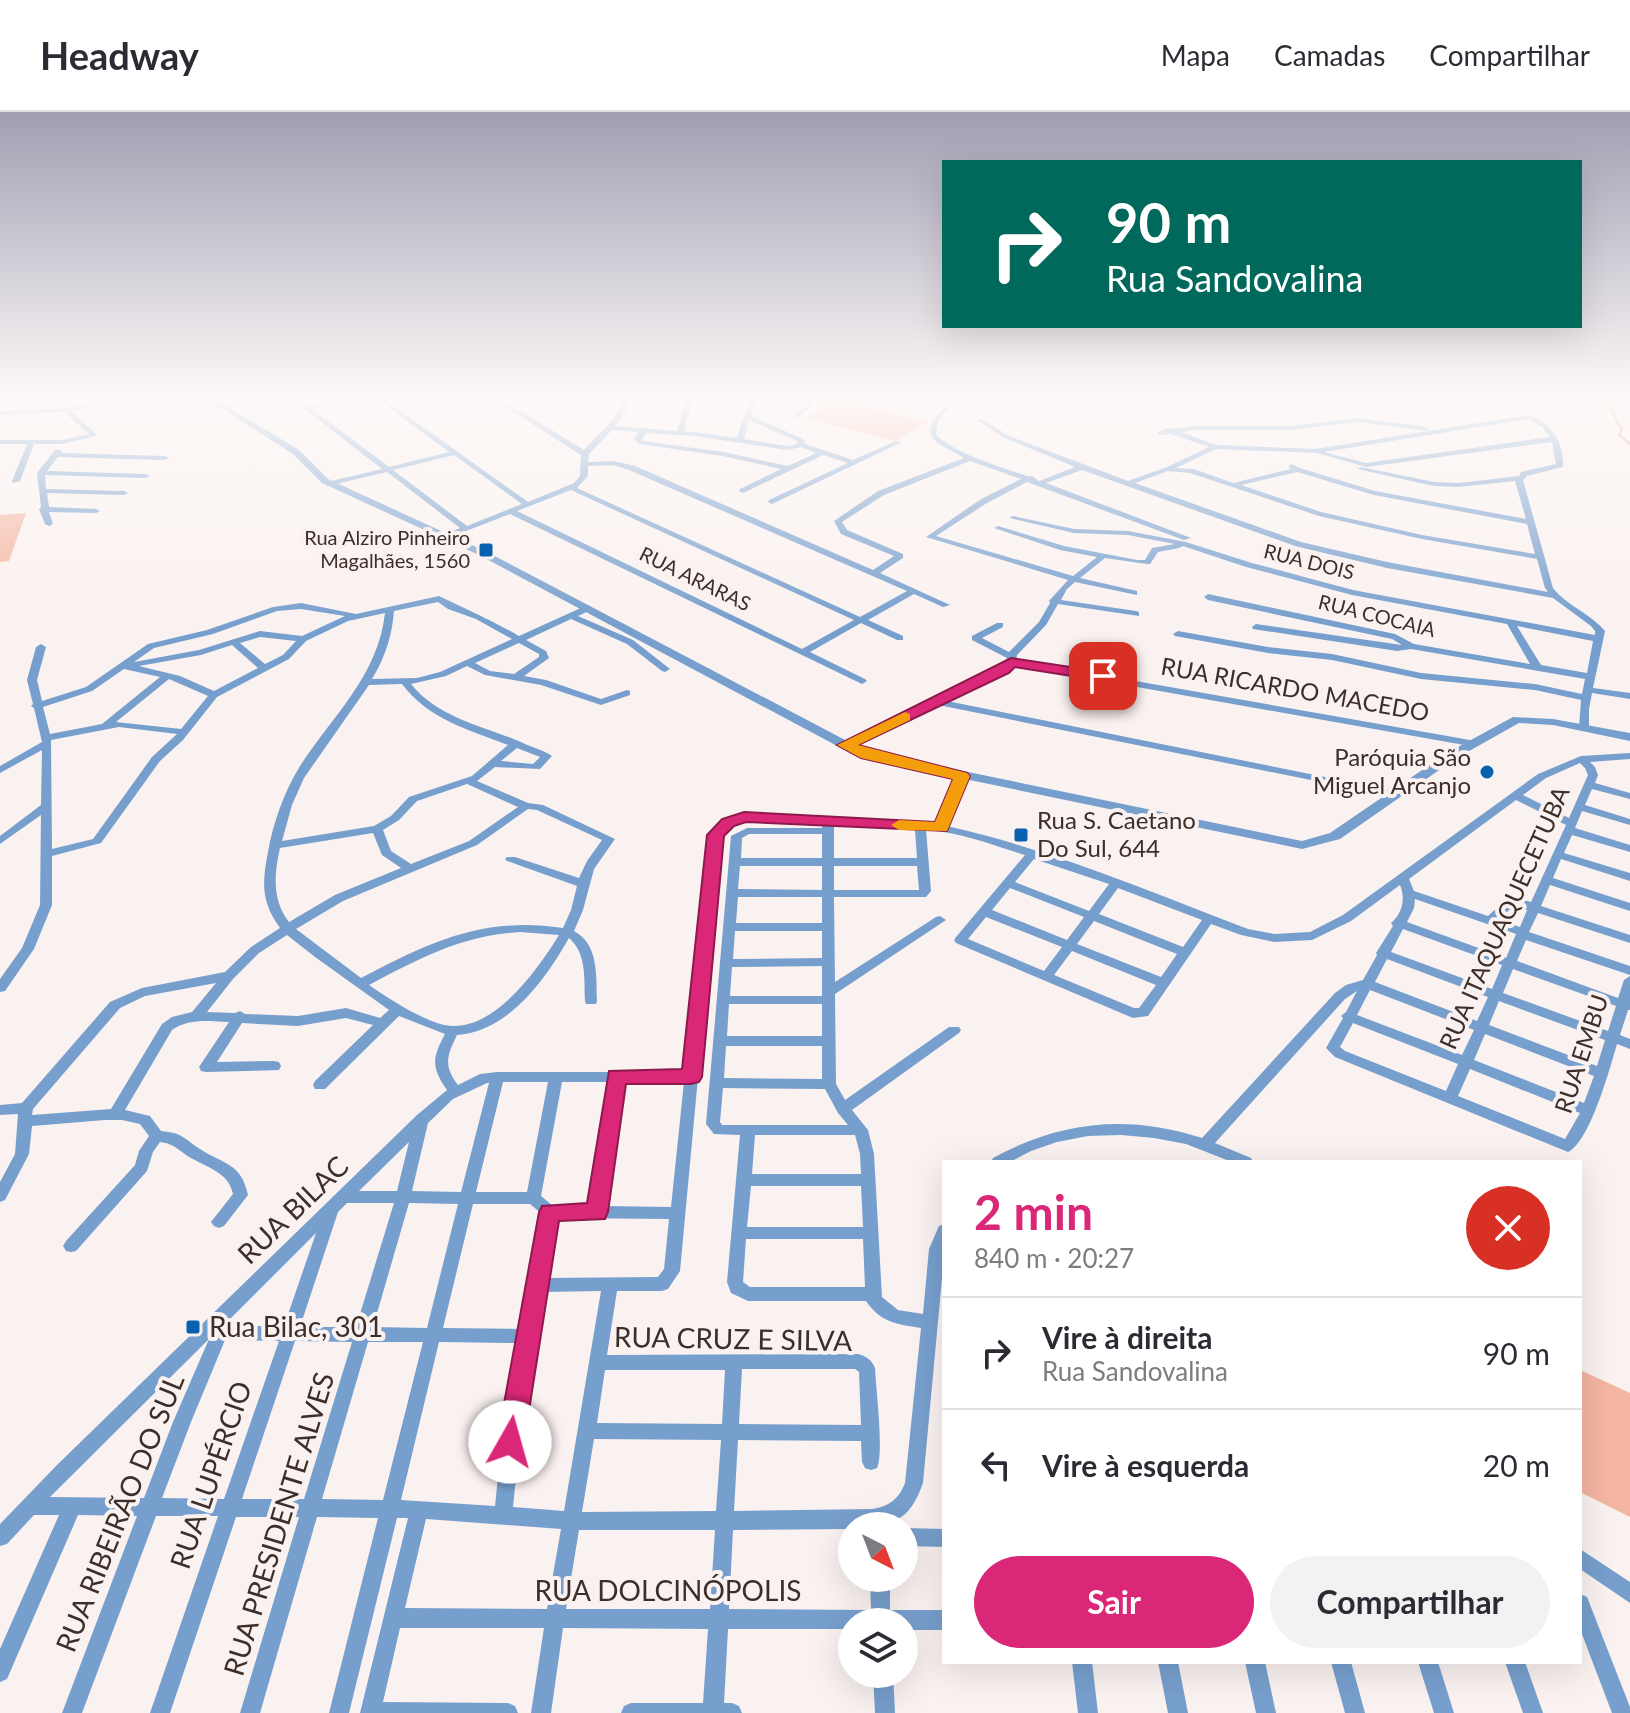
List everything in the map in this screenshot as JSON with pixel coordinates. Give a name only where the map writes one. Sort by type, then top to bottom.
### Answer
[{"type":"street","points":[[16,481],[20,472]]},
{"type":"street","points":[[313,472],[330,484],[448,536],[866,754],[1302,845],[1335,836],[1470,743],[1517,719],[1630,737]]},
{"type":"street","points":[[330,484],[378,472]]},
{"type":"street","points":[[392,472],[465,528]]},
{"type":"street","points":[[481,472],[528,505]]},
{"type":"street","points":[[448,536],[572,488],[585,472]]},
{"type":"street","points":[[641,472],[946,605]]},
{"type":"street","points":[[743,491],[783,472]]},
{"type":"street","points":[[772,502],[832,472]]},
{"type":"street","points":[[875,573],[900,556],[841,529],[837,524],[841,517],[894,487],[934,472]]},
{"type":"street","points":[[1010,472],[1182,536],[1207,550]]},
{"type":"street","points":[[1040,483],[1070,472]]},
{"type":"street","name":"RUA DOIS","points":[[1094,472],[1250,529],[1307,546],[1372,563],[1554,596]]},
{"type":"street","points":[[1127,484],[1160,472]]},
{"type":"street","points":[[1192,472],[1310,512],[1541,557]]},
{"type":"street","points":[[1233,485],[1281,472]]},
{"type":"street","points":[[1306,472],[1386,496],[1528,522]]},
{"type":"street","points":[[1372,472],[1434,484],[1459,485],[1519,478],[1539,472]]},
{"type":"street","points":[[49,524],[43,509],[41,473],[146,476]]},
{"type":"street","points":[[1029,478],[984,501],[930,537],[1074,580],[1134,593]]},
{"type":"street","points":[[1519,478],[1528,522],[1547,584],[1554,596],[1595,624],[1600,631],[1584,728]]},
{"type":"street","points":[[572,488],[900,638]]},
{"type":"street","points":[[44,491],[124,493]]},
{"type":"street","points":[[43,509],[96,511]]},
{"type":"street","name":"RUA ARARAS","points":[[510,511],[862,681]]},
{"type":"street","name":"RUA DOIS","points":[[1013,518],[1074,531],[1132,534],[1191,545],[1246,564],[1339,589],[1599,639]]},
{"type":"street","points":[[998,528],[1049,544],[1144,563],[1155,550],[1191,545]]},
{"type":"street","points":[[845,745],[1004,670],[1043,623],[1053,601],[1064,587],[1103,556]]},
{"type":"street","points":[[803,652],[913,591]]},
{"type":"street","name":"RUA COCAIA","points":[[1208,597],[1395,637],[1411,646],[1592,677]]},
{"type":"street","points":[[47,854],[97,841],[156,759],[214,695],[286,657],[303,639],[353,616],[439,599],[454,609],[479,617],[545,655],[516,677]]},
{"type":"street","points":[[1053,601],[1136,614]]},
{"type":"street","points":[[36,706],[89,689],[151,646],[210,632],[276,609],[301,606],[353,616]]},
{"type":"street","points":[[390,608],[386,636],[364,682],[293,789],[274,846],[267,884],[271,903],[287,928],[398,1009],[453,1031],[471,1029],[505,1013],[516,1002],[576,916],[589,868],[609,839],[539,807],[526,806],[468,781]]},
{"type":"street","points":[[364,682],[405,682],[432,678],[588,608]]},
{"type":"street","points":[[571,616],[630,642],[665,669]]},
{"type":"street","points":[[1511,623],[1537,667]]},
{"type":"street","name":"RUA RICARDO MACEDO","points":[[1000,625],[975,638],[1011,659],[1470,743]]},
{"type":"street","points":[[1256,627],[1387,647],[1411,646]]},
{"type":"street","points":[[123,666],[201,652],[265,633],[303,639]]},
{"type":"street","points":[[1178,634],[1268,650],[1332,657],[1421,676],[1630,696]]},
{"type":"street","points":[[234,642],[264,668]]},
{"type":"street","points":[[0,988],[17,968],[39,928],[46,905],[46,740],[32,680],[41,647]]},
{"type":"street","points":[[468,663],[488,673],[557,686],[601,702],[627,693]]},
{"type":"street","points":[[123,666],[167,676],[214,695]]},
{"type":"street","points":[[105,726],[167,676]]},
{"type":"street","points":[[405,682],[415,695],[445,717],[545,753],[544,762],[533,767],[494,764]]},
{"type":"street","points":[[938,702],[1395,794]]},
{"type":"street","points":[[0,770],[46,740],[105,726],[128,724],[183,732]]},
{"type":"street","points":[[274,846],[377,829],[395,818],[416,797],[468,781],[494,764],[516,743]]},
{"type":"street","points":[[861,1130],[719,1130],[713,1124],[737,836],[741,832],[827,826],[941,828],[1033,853],[1209,918],[1274,938],[1312,936],[1347,918],[1542,776],[1581,759],[1630,756]]},
{"type":"street","name":"RUA ITAQUAQUECETUBA","points":[[1450,1098],[1588,784],[1593,770],[1581,759]]},
{"type":"street","points":[[941,828],[962,776]]},
{"type":"street","points":[[1588,784],[1630,796]]},
{"type":"street","points":[[1515,795],[1570,826],[1630,849]]},
{"type":"street","points":[[196,1016],[255,950],[287,928],[339,898],[473,843],[526,806]]},
{"type":"street","points":[[0,841],[45,807]]},
{"type":"street","points":[[1579,807],[1630,822]]},
{"type":"street","points":[[537,1285],[662,1284],[672,1271],[716,835],[728,823],[744,817],[827,826]]},
{"type":"street","points":[[827,826],[829,1084],[843,1109],[861,1130],[868,1180],[873,1294],[880,1308],[888,1314],[901,1319],[930,1322]]},
{"type":"street","points":[[733,893],[922,894],[925,891],[920,827]]},
{"type":"street","points":[[377,829],[386,853],[411,870]]},
{"type":"street","points":[[1033,853],[960,940],[1138,1015],[1143,1013],[1209,918]]},
{"type":"street","points":[[1559,855],[1630,877]]},
{"type":"street","points":[[511,859],[584,884]]},
{"type":"street","points":[[735,862],[922,862]]},
{"type":"street","points":[[1403,879],[1409,893],[1408,908],[1397,923],[1333,1048],[1340,1054],[1450,1098]]},
{"type":"street","points":[[1548,880],[1630,907]]},
{"type":"street","points":[[1007,883],[1184,952]]},
{"type":"street","points":[[1046,977],[1116,883]]},
{"type":"street","points":[[1409,893],[1630,971]]},
{"type":"street","points":[[1490,920],[1509,904],[1536,907],[1630,939]]},
{"type":"street","points":[[983,911],[1163,983]]},
{"type":"street","points":[[725,1000],[830,995],[940,920]]},
{"type":"street","points":[[1397,923],[1626,1005]]},
{"type":"street","points":[[360,984],[460,935],[530,927],[566,932],[581,942],[585,950],[591,1001]]},
{"type":"street","points":[[730,927],[829,927]]},
{"type":"street","points":[[1382,953],[1630,1044]]},
{"type":"street","points":[[727,963],[829,962]]},
{"type":"street","points":[[0,1196],[22,1154],[25,1114],[115,1005],[142,992],[165,986],[229,976]]},
{"type":"street","name":"RUA EMBU","points":[[1450,1098],[1563,1145],[1576,1141],[1626,1005],[1630,980]]},
{"type":"street","points":[[1205,1144],[1340,996],[1366,984],[1601,1073]]},
{"type":"street","points":[[320,1085],[398,1009]]},
{"type":"street","points":[[114,1116],[167,1027],[177,1020],[196,1016],[240,1016],[298,1021],[346,1013],[384,1024]]},
{"type":"street","points":[[240,1016],[206,1067],[274,1066]]},
{"type":"street","points":[[1348,1016],[1588,1110]]},
{"type":"street","points":[[843,1109],[954,1030]]},
{"type":"street","points":[[453,1031],[439,1060],[440,1072],[455,1091]]},
{"type":"street","points":[[721,1041],[829,1041]]},
{"type":"street","points":[[339,1713],[497,1077]]},
{"type":"street","name":"RUA BILAC","points":[[0,1537],[212,1333],[422,1119],[455,1091],[485,1078],[497,1077],[691,1077]]},
{"type":"street","points":[[533,1198],[556,1077]]},
{"type":"street","points":[[597,1212],[617,1077]]},
{"type":"street","points":[[717,1083],[829,1084]]},
{"type":"street","points":[[0,1110],[25,1114],[137,1117],[147,1121],[156,1136]]},
{"type":"street","name":"RUA PRESIDENTE ALVES","points":[[250,1713],[403,1197],[422,1119]]},
{"type":"street","points":[[748,1130],[735,1282],[737,1288],[748,1294],[873,1294]]},
{"type":"street","points":[[1002,1160],[1035,1142],[1062,1133],[1131,1130],[1205,1144],[1241,1160]]},
{"type":"street","points":[[156,1136],[175,1138],[197,1155],[220,1165],[238,1182],[241,1195],[219,1222]]},
{"type":"street","points":[[71,1246],[142,1167],[146,1151],[156,1136]]},
{"type":"street","points":[[745,1180],[868,1180]]},
{"type":"street","points":[[345,1197],[533,1198],[550,1212],[677,1213]]},
{"type":"street","name":"RUA LUPÉRCIO","points":[[160,1713],[332,1210]]},
{"type":"street","points":[[503,1516],[515,1397],[550,1212]]},
{"type":"street","points":[[739,1233],[870,1233]]},
{"type":"street","points":[[897,1512],[910,1496],[914,1483],[940,1250]]},
{"type":"street","points":[[541,1713],[554,1618],[589,1431],[610,1284]]},
{"type":"street","points":[[212,1333],[528,1336]]},
{"type":"street","name":"RUA RIBEIRÃO DO SUL","points":[[72,1713],[151,1507],[212,1333]]},
{"type":"street","name":"RUA CRUZ E SILVA","points":[[599,1363],[863,1363],[867,1368],[871,1462]]},
{"type":"street","points":[[713,1713],[734,1364]]},
{"type":"street","points":[[589,1431],[871,1433]]},
{"type":"street","points":[[29,1506],[419,1509],[571,1521],[838,1523]]},
{"type":"street","points":[[0,1672],[72,1507]]},
{"type":"street","points":[[419,1509],[370,1713],[508,1713]]},
{"type":"street","points":[[918,1537],[942,1538]]},
{"type":"street","points":[[1582,1559],[1630,1593]]},
{"type":"street","points":[[1582,1609],[1622,1713]]},
{"type":"street","name":"RUA DOLCINÓPOLIS","points":[[392,1618],[838,1620]]},
{"type":"street","name":"RUA DOLCINÓPOLIS","points":[[918,1620],[942,1620]]},
{"type":"street","points":[[1082,1664],[1088,1713]]},
{"type":"street","points":[[1168,1664],[1178,1713]]},
{"type":"street","points":[[1255,1664],[1266,1713]]},
{"type":"street","points":[[1342,1664],[1355,1713]]},
{"type":"street","points":[[1429,1664],[1444,1713]]},
{"type":"street","points":[[1516,1664],[1533,1713]]},
{"type":"street","points":[[884,1688],[885,1713]]},
{"type":"street","points":[[631,1713],[732,1713]]},
{"type":"shaded area","points":[[26,513],[9,561],[0,562],[0,515]]},
{"type":"shaded area","points":[[1582,1371],[1630,1393],[1630,1517],[1582,1493]]},
{"type":"slow traffic","points":[[899,825],[941,828],[962,776],[866,754],[845,745],[905,717]]},
{"type":"place","name":"Rua Alziro Pinheiro Magalhães, 1560","points":[[486,550]]},
{"type":"place","name":"Paróquia São Miguel Arcanjo","points":[[1487,772]]},
{"type":"place","name":"Rua S. Caetano Do Sul, 644","points":[[1021,835]]},
{"type":"place","name":"Rua Bilac, 301","points":[[193,1327]]},
{"type":"route","points":[[510,1442],[515,1397],[550,1212],[597,1212],[617,1077],[691,1077],[716,835],[728,823],[744,817],[941,828],[962,776],[866,754],[845,745],[1004,670],[1011,662],[1103,676]]}]
